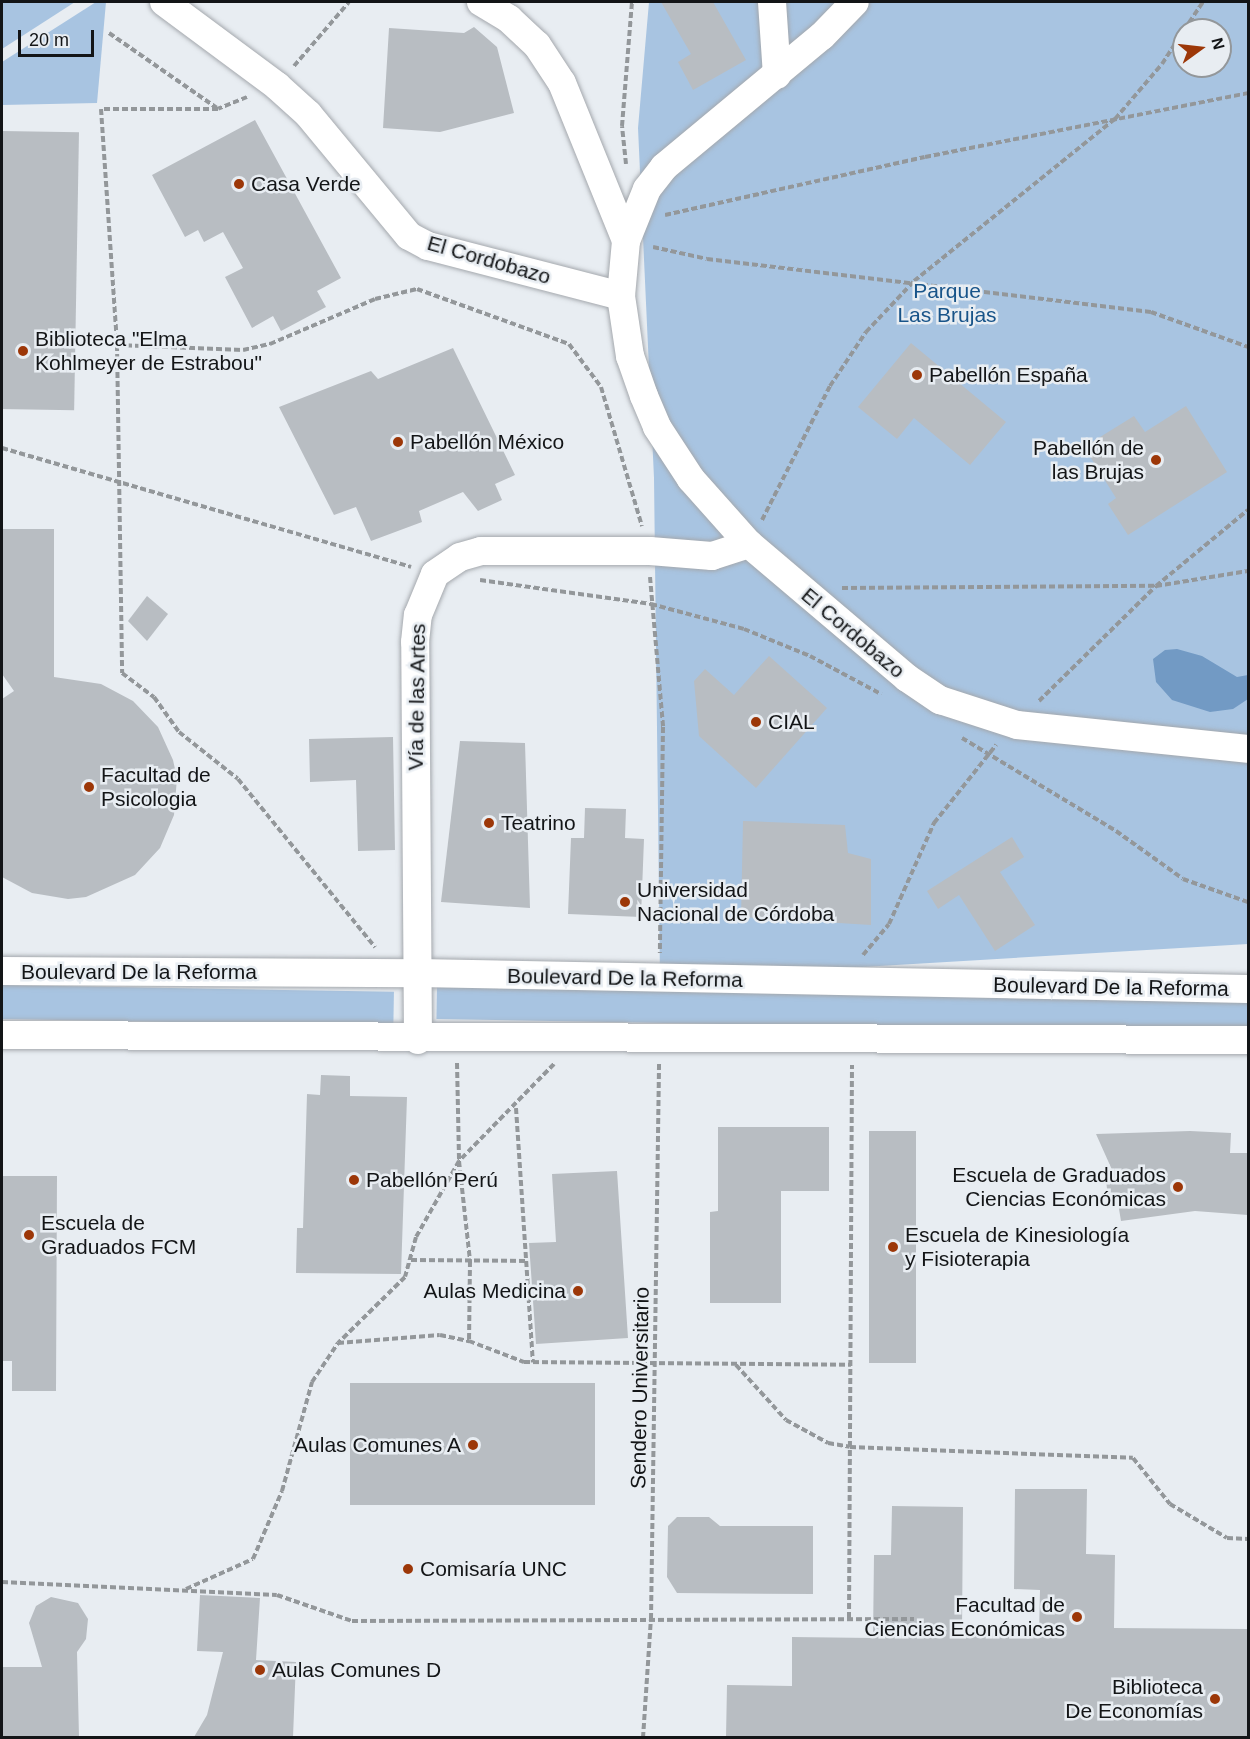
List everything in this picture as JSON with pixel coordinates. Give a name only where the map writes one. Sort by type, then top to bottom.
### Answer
[{"type":"street","name":"El Cordobazo","points":[[164,2],[277,86],[308,114],[409,236],[428,246],[621,296]]},
{"type":"street","name":"El Cordobazo","points":[[482,2],[509,19],[537,45],[562,83],[629,231],[621,296],[630,356],[657,427],[691,479],[749,544],[907,678],[940,700],[1017,725],[1248,749]]},
{"type":"street","points":[[772,2],[777,75]]},
{"type":"street","points":[[629,231],[647,189],[664,167],[777,75],[855,2]]},
{"type":"street","points":[[435,574],[459,557],[481,551],[650,551],[712,556],[749,544]]},
{"type":"street","name":"Vía de las Artes","points":[[418,1040],[407,973],[415,642],[418,615],[435,574]]},
{"type":"street","name":"Boulevard De la Reforma","points":[[2,971],[407,973],[1248,989]]},
{"type":"street","points":[[2,1035],[418,1040],[456,1038],[1248,1040]]},
{"type":"path","points":[[349,2],[277,86],[218,109],[101,109],[117,345],[121,484],[122,674],[154,697],[179,732],[238,779],[407,973]]},
{"type":"path","points":[[627,168],[622,126],[632,2]]},
{"type":"path","points":[[1192,18],[1203,2]]},
{"type":"path","points":[[109,33],[218,109]]},
{"type":"path","points":[[749,544],[830,386],[866,332],[914,281],[1115,119],[1162,64],[1172,49]]},
{"type":"path","points":[[629,231],[1115,119],[1248,93]]},
{"type":"path","points":[[629,231],[707,259],[914,281],[1151,312],[1248,347]]},
{"type":"path","points":[[117,345],[243,350],[270,344],[375,299],[417,289],[570,344],[601,387],[650,551],[651,604],[663,727],[660,978]]},
{"type":"path","points":[[2,448],[435,574],[651,604],[744,629],[810,656],[884,696]]},
{"type":"path","points":[[840,982],[890,924],[934,823],[989,752],[1073,664],[1156,586],[1248,510]]},
{"type":"path","points":[[799,588],[1156,586],[1248,571]]},
{"type":"path","points":[[957,735],[989,752],[1116,831],[1183,879],[1248,902]]},
{"type":"path","points":[[456,1038],[459,1161],[470,1261],[469,1341]]},
{"type":"path","points":[[186,1590],[253,1559],[282,1491],[312,1382],[338,1343],[405,1277],[416,1237],[459,1161],[516,1107],[577,1039]]},
{"type":"path","name":"Sendero Universitario","points":[[643,1737],[651,1619],[659,1039]]},
{"type":"path","points":[[849,1618],[852,1040]]},
{"type":"path","points":[[516,1107],[533,1362]]},
{"type":"path","points":[[411,1260],[526,1261]]},
{"type":"path","points":[[338,1343],[440,1335],[469,1341],[533,1362],[851,1365]]},
{"type":"path","points":[[736,1364],[786,1420],[828,1443],[850,1447],[1133,1458],[1170,1504],[1227,1538],[1248,1539]]},
{"type":"path","points":[[2,1582],[277,1595],[352,1621],[914,1618]]},
{"type":"green space","points":[[2,2],[75,2],[2,49]]},
{"type":"green space","points":[[96,2],[106,2],[97,103],[2,105],[2,62]]},
{"type":"green space","name":"Parque Las Brujas","points":[[649,2],[1248,2],[1248,944],[660,979],[654,478],[638,128]]},
{"type":"green space","points":[[2,985],[394,992],[393,1026],[2,1019]]},
{"type":"green space","points":[[437,986],[1248,1000],[1247,1033],[436,1019]]},
{"type":"shaded area","points":[[1177,649],[1202,656],[1237,677],[1248,675],[1248,699],[1233,709],[1210,712],[1172,700],[1156,682],[1153,659],[1165,650]]},
{"type":"building","points":[[661,2],[713,2],[746,60],[693,90],[678,62],[691,54]]},
{"type":"building","points":[[474,27],[497,47],[514,113],[440,132],[383,128],[389,28],[464,33]]},
{"type":"building","name":"Casa Verde","points":[[255,120],[341,278],[317,291],[326,307],[281,331],[273,316],[252,328],[225,277],[243,268],[223,232],[204,242],[198,230],[185,237],[152,175]]},
{"type":"building","points":[[2,131],[79,132],[74,410],[2,409]]},
{"type":"building","name":"Pabellón España","points":[[911,343],[1006,422],[970,465],[914,418],[897,439],[858,407]]},
{"type":"building","name":"Pabellón México","points":[[453,348],[515,475],[495,484],[502,500],[478,511],[463,492],[419,511],[422,522],[371,541],[356,507],[334,515],[279,407],[371,371],[378,379]]},
{"type":"building","name":"Pabellón de las Brujas","points":[[1186,406],[1227,472],[1128,535],[1108,504],[1116,498],[1084,447],[1134,416],[1145,432]]},
{"type":"building","name":"Facultad de Psicologia","points":[[2,529],[54,529],[54,677],[101,684],[133,701],[158,727],[173,760],[177,778],[174,815],[160,848],[135,875],[86,897],[68,899],[32,893],[2,877],[2,699],[14,691],[2,674]]},
{"type":"building","points":[[147,596],[168,614],[147,641],[128,621]]},
{"type":"building","name":"CIAL","points":[[769,656],[827,708],[756,788],[699,736],[694,681],[705,669],[734,695]]},
{"type":"building","points":[[393,737],[395,850],[358,851],[356,780],[310,782],[309,739]]},
{"type":"building","name":"Teatrino","points":[[460,741],[525,743],[530,908],[441,902]]},
{"type":"building","points":[[585,808],[626,809],[625,838],[644,839],[641,917],[568,914],[571,838],[584,838]]},
{"type":"building","points":[[743,821],[845,825],[848,853],[871,859],[871,925],[741,917]]},
{"type":"building","points":[[1012,837],[1024,857],[1000,872],[1035,925],[995,951],[959,895],[938,909],[927,891]]},
{"type":"building","name":"Pabellón Perú","points":[[321,1075],[350,1076],[350,1096],[407,1097],[401,1274],[296,1273],[297,1228],[303,1228],[307,1094],[320,1095]]},
{"type":"building","points":[[718,1127],[829,1127],[829,1191],[781,1191],[781,1303],[710,1303],[710,1212],[718,1211]]},
{"type":"building","name":"Escuela de Kinesiología y Fisioterapia","points":[[869,1131],[916,1131],[916,1363],[869,1363]]},
{"type":"building","name":"Escuela de Graduados Ciencias Económicas","points":[[1190,1131],[1231,1133],[1230,1153],[1248,1153],[1248,1215],[1195,1211],[1121,1221],[1118,1203],[1109,1204],[1105,1173],[1113,1172],[1096,1134]]},
{"type":"building","name":"Aulas Medicina","points":[[617,1171],[628,1338],[536,1344],[529,1243],[556,1242],[552,1174]]},
{"type":"building","name":"Escuela de Graduados FCM","points":[[2,1176],[57,1176],[56,1391],[12,1391],[12,1361],[2,1361]]},
{"type":"building","name":"Aulas Comunes A","points":[[350,1383],[595,1383],[595,1505],[350,1505]]},
{"type":"building","name":"Facultad de Ciencias Económicas","points":[[1015,1489],[1087,1489],[1086,1554],[1115,1555],[1114,1628],[1248,1629],[1248,1737],[726,1737],[727,1685],[792,1686],[792,1637],[873,1638],[874,1555],[891,1555],[892,1506],[963,1507],[962,1633],[1039,1634],[1040,1590],[1014,1589]]},
{"type":"building","points":[[677,1517],[709,1517],[720,1526],[813,1526],[813,1594],[677,1593],[667,1577],[668,1526]]},
{"type":"building","name":"Aulas Comunes D","points":[[200,1595],[260,1598],[256,1660],[296,1662],[293,1737],[194,1737],[207,1715],[223,1652],[197,1651]]},
{"type":"building","points":[[51,1597],[78,1603],[88,1619],[86,1639],[77,1652],[79,1737],[2,1737],[2,1667],[42,1667],[29,1623],[36,1606]]},
{"type":"place","name":"Casa Verde","points":[[239,184]]},
{"type":"place","name":"Biblioteca \"Elma Kohlmeyer de Estrabou\"","points":[[23,351]]},
{"type":"place","name":"Pabellón España","points":[[917,375]]},
{"type":"place","name":"Pabellón México","points":[[398,442]]},
{"type":"place","name":"Pabellón de las Brujas","points":[[1156,460]]},
{"type":"place","name":"CIAL","points":[[756,722]]},
{"type":"place","name":"Facultad de Psicologia","points":[[89,787]]},
{"type":"place","name":"Teatrino","points":[[489,823]]},
{"type":"place","name":"Universidad Nacional de Córdoba","points":[[625,902]]},
{"type":"place","name":"Pabellón Perú","points":[[354,1180]]},
{"type":"place","name":"Escuela de Graduados Ciencias Económicas","points":[[1178,1187]]},
{"type":"place","name":"Escuela de Graduados FCM","points":[[29,1235]]},
{"type":"place","name":"Escuela de Kinesiología y Fisioterapia","points":[[893,1247]]},
{"type":"place","name":"Aulas Medicina","points":[[578,1291]]},
{"type":"place","name":"Aulas Comunes A","points":[[473,1445]]},
{"type":"place","name":"Comisaría UNC","points":[[408,1569]]},
{"type":"place","name":"Facultad de Ciencias Económicas","points":[[1077,1617]]},
{"type":"place","name":"Aulas Comunes D","points":[[260,1670]]},
{"type":"place","name":"Biblioteca De Economías","points":[[1215,1699]]}]
